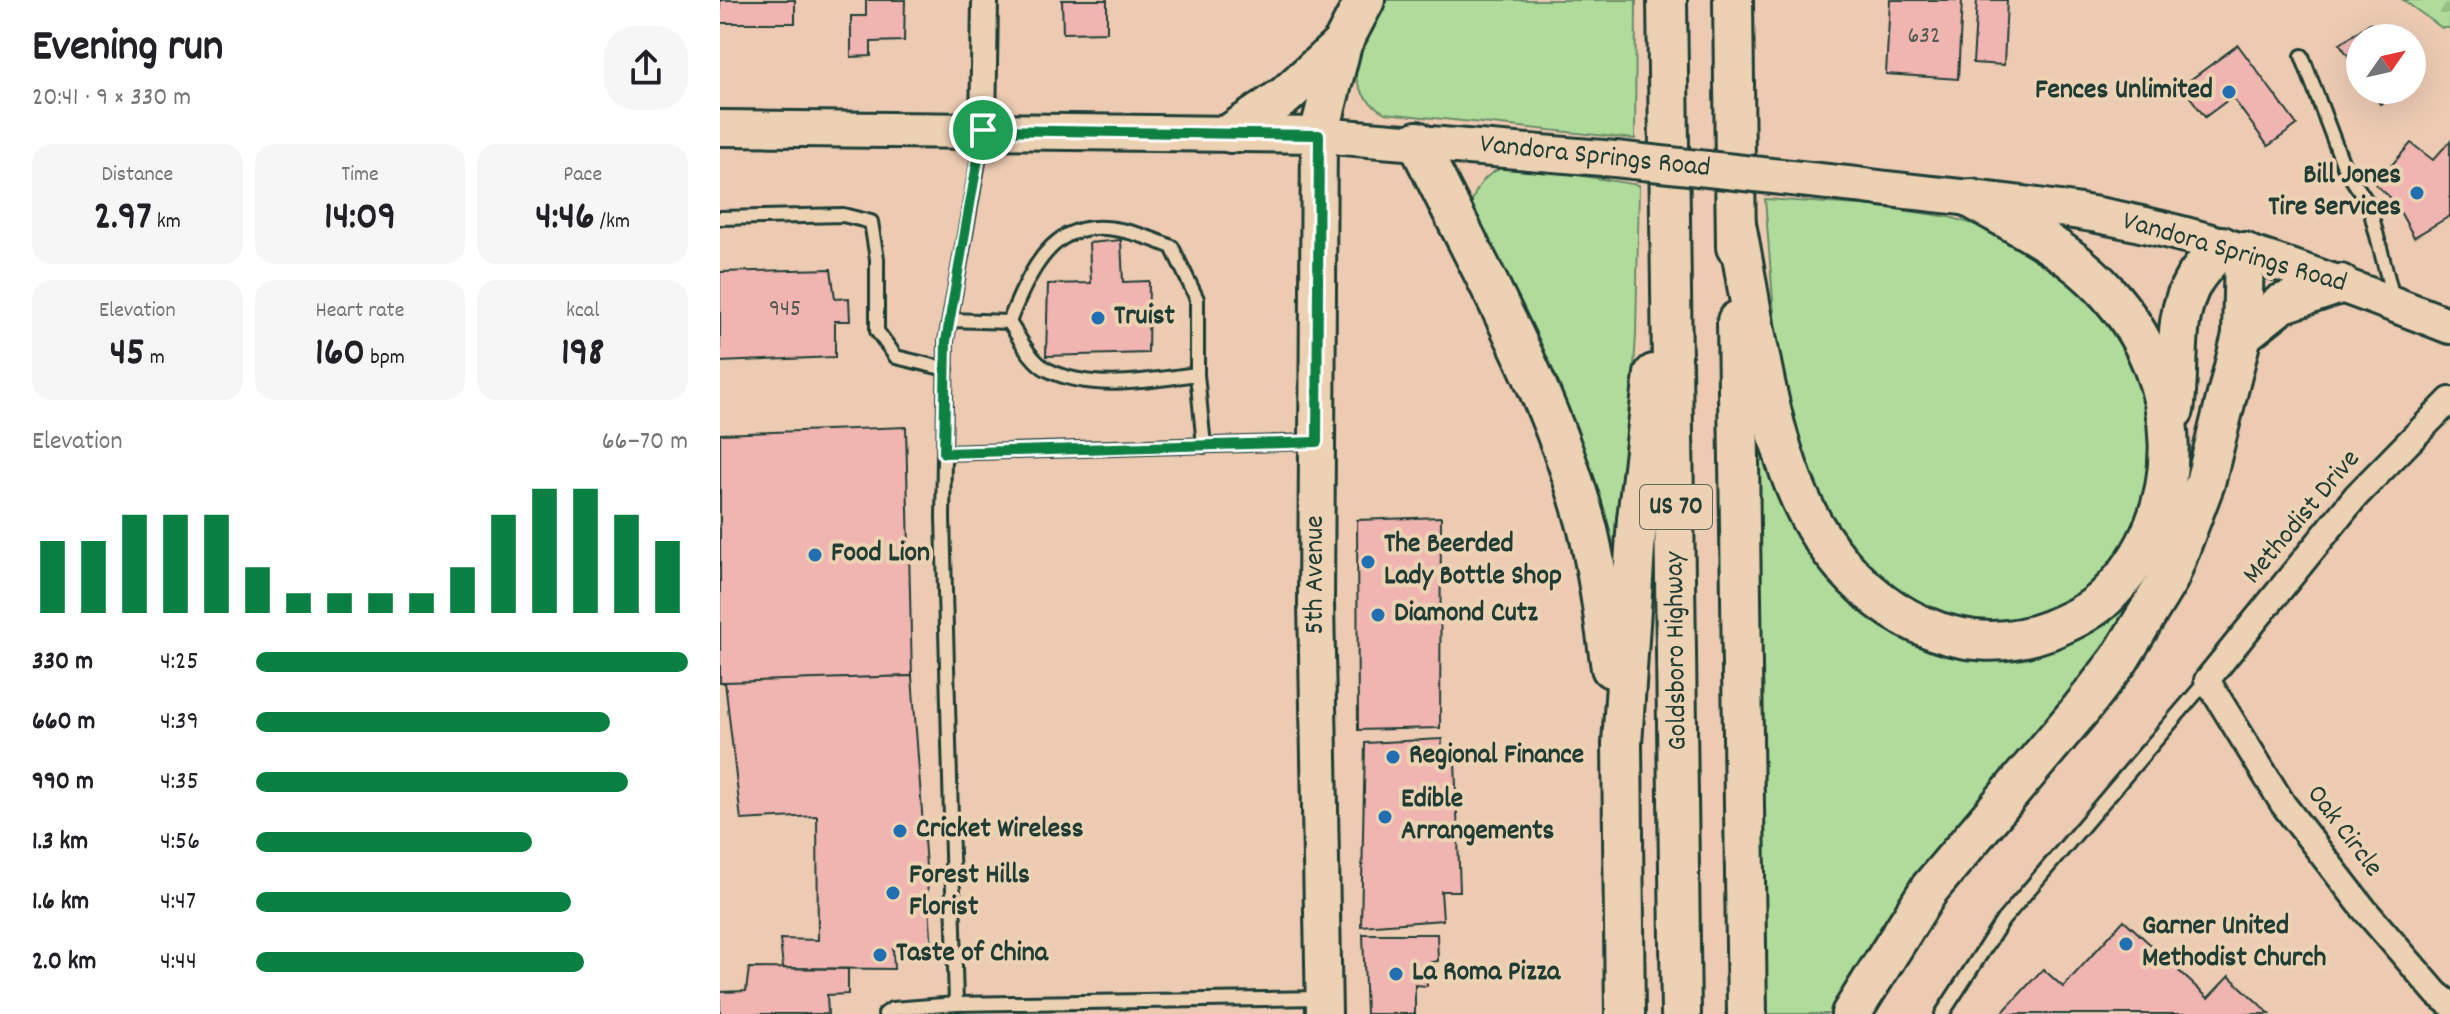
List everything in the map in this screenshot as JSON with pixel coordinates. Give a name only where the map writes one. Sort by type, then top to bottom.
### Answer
[{"type":"main road","points":[[1319,135],[1342,44],[1365,0]]},
{"type":"main road","name":"Goldsboro Highway","points":[[1667,0],[1681,1014]]},
{"type":"main road","name":"US 70","points":[[1733,0],[1747,1014]]},
{"type":"main road","points":[[1231,133],[1285,96],[1342,44]]},
{"type":"main road","points":[[1417,141],[1521,350],[1567,466],[1588,530],[1600,588],[1622,744]]},
{"type":"main road","points":[[1972,199],[2049,243],[2080,265],[2108,293],[2152,360],[2171,428]]},
{"type":"main road","points":[[1736,224],[1779,435],[1804,506],[1841,566],[1895,614],[1924,628],[1958,638],[1997,641],[2036,635],[2072,621],[2104,599],[2131,570],[2148,540],[2169,465],[2179,380],[2179,327],[2185,302],[2194,281],[2233,249]]},
{"type":"main road","points":[[1625,1014],[1622,744],[1637,519],[1671,226]]},
{"type":"main road","points":[[1851,1014],[1930,888],[2081,709],[2151,610],[2185,542],[2205,483],[2242,335],[2233,249]]},
{"type":"main road","points":[[2242,335],[2281,304],[2340,284]]},
{"type":"street","points":[[983,130],[985,0]]},
{"type":"street","name":"Vandora Springs Road","points":[[720,128],[1319,135],[1615,159],[1856,185],[2103,216],[2233,249],[2340,284],[2450,326]]},
{"type":"street","name":"5th Avenue","points":[[1319,135],[1316,603],[1324,1006]]},
{"type":"street","name":"Methodist Drive","points":[[2207,680],[2356,496],[2450,400]]},
{"type":"street","name":"Oak Circle","points":[[2207,680],[2283,804],[2364,909],[2437,994],[2450,1004]]},
{"type":"lane","points":[[2302,56],[2344,167],[2369,205],[2395,305]]},
{"type":"lane","points":[[956,1004],[944,453],[946,369],[950,320],[983,130]]},
{"type":"lane","points":[[720,218],[843,215],[871,222],[877,259],[877,331],[896,357],[946,369]]},
{"type":"lane","points":[[1009,322],[1024,283],[1043,252],[1067,232],[1113,227],[1172,247],[1197,299],[1197,374],[1204,446]]},
{"type":"lane","points":[[950,320],[1009,322]]},
{"type":"lane","points":[[1009,322],[1027,350],[1046,370],[1078,379],[1117,382],[1197,374]]},
{"type":"lane","points":[[944,453],[1317,442]]},
{"type":"lane","points":[[1942,1014],[2003,920],[2207,680]]},
{"type":"lane","points":[[885,1014],[892,1009],[956,1004],[1324,1006]]},
{"type":"green space","points":[[1380,0],[1636,0],[1635,139],[1385,113],[1369,102],[1360,89],[1356,75],[1360,46]]},
{"type":"green space","points":[[2403,0],[2450,0],[2450,28],[2442,28]]},
{"type":"green space","points":[[1513,165],[1639,185],[1636,335],[1619,603],[1470,208],[1484,179],[1497,170]]},
{"type":"green space","points":[[1765,199],[1874,206],[1949,217],[1997,231],[2069,269],[2138,357],[2156,471],[2132,545],[2082,598],[2024,626],[1940,622],[1855,564],[1800,459],[1778,364]]},
{"type":"green space","points":[[1755,440],[1768,441],[1778,473],[1931,646],[2123,599],[2140,610],[1838,1014],[1767,1014]]},
{"type":"building","points":[[720,0],[795,0],[795,23],[720,23]]},
{"type":"building","points":[[866,0],[905,0],[904,41],[871,42],[871,56],[851,57],[851,16],[866,16]]},
{"type":"building","points":[[1062,0],[1107,0],[1107,32],[1063,33]]},
{"type":"building","points":[[1890,0],[1962,0],[1958,79],[1886,74]]},
{"type":"building","points":[[1977,0],[2007,0],[2004,65],[1973,63]]},
{"type":"building","name":"Fences Unlimited","points":[[2238,45],[2297,125],[2268,146],[2232,97],[2205,117],[2182,86]]},
{"type":"building","name":"Bill Jones Tire Services","points":[[2450,141],[2450,216],[2414,237],[2394,201],[2375,184],[2411,143],[2433,160]]},
{"type":"building","name":"Truist","points":[[1121,240],[1123,282],[1149,281],[1148,353],[1046,356],[1048,284],[1091,283],[1089,243]]},
{"type":"building","points":[[831,269],[835,299],[849,298],[850,321],[835,321],[835,357],[720,362],[720,272]]},
{"type":"building","name":"Food Lion","points":[[906,427],[912,676],[720,683],[720,434]]},
{"type":"building","points":[[1441,517],[1440,728],[1358,730],[1357,520]]},
{"type":"building","points":[[912,676],[932,948],[893,949],[894,969],[783,968],[780,939],[818,940],[817,816],[741,820],[725,682]]},
{"type":"building","points":[[1442,739],[1441,761],[1455,761],[1460,891],[1441,891],[1443,920],[1361,926],[1365,743]]},
{"type":"building","name":"Garner United Methodist Church","points":[[2124,920],[2208,998],[2229,976],[2270,1014],[2001,1014],[2043,969],[2063,987]]},
{"type":"building","name":"La Roma Pizza","points":[[1363,934],[1437,934],[1438,961],[1426,963],[1427,986],[1415,985],[1415,1014],[1366,1014]]},
{"type":"building","points":[[749,968],[848,969],[848,994],[827,995],[828,1014],[720,1014],[720,992],[746,991]]},
{"type":"place","name":"Fences Unlimited","points":[[2229,92]]},
{"type":"place","name":"Bill Jones Tire Services","points":[[2417,193]]},
{"type":"place","name":"Truist","points":[[1098,318]]},
{"type":"place","name":"Food Lion","points":[[815,555]]},
{"type":"place","name":"The Beerded Lady Bottle Shop","points":[[1368,562]]},
{"type":"place","name":"Diamond Cutz","points":[[1378,615]]},
{"type":"place","name":"Regional Finance","points":[[1393,757]]},
{"type":"place","name":"Edible Arrangements","points":[[1385,817]]},
{"type":"place","name":"Cricket Wireless","points":[[900,831]]},
{"type":"place","name":"Forest Hills Florist","points":[[893,893]]},
{"type":"place","name":"Garner United Methodist Church","points":[[2126,944]]},
{"type":"place","name":"Taste of China","points":[[880,955]]},
{"type":"place","name":"La Roma Pizza","points":[[1396,974]]},
{"type":"route","points":[[983,130],[1319,135],[1317,442],[944,453],[946,341],[983,130]]}]
